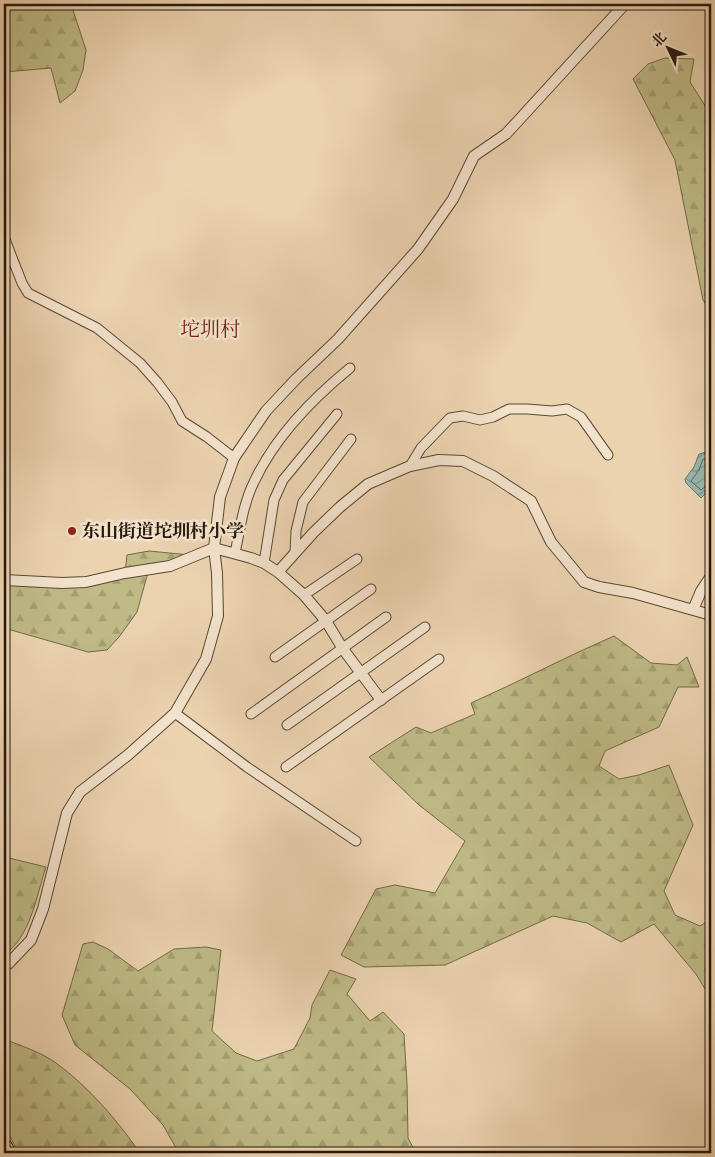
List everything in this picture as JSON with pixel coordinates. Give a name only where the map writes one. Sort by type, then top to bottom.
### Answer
[{"type":"highway","points":[[4,1146],[8,1153]]},
{"type":"street","points":[[4,966],[31,940],[43,909],[67,813],[80,792],[128,756],[175,713],[206,659],[218,616],[217,573],[214,548],[220,496],[234,458],[266,411],[338,339],[418,249],[453,199],[474,156],[506,134],[625,4]]},
{"type":"street","points":[[4,237],[22,283],[28,293],[97,328],[140,363],[172,402],[182,421],[234,458]]},
{"type":"street","points":[[235,553],[244,510],[253,482],[270,454],[299,416],[326,387],[350,368]]},
{"type":"street","points":[[410,466],[421,448],[450,418],[463,416],[480,420],[509,410],[552,411],[567,408],[581,418],[608,455]]},
{"type":"street","points":[[264,563],[274,500],[283,480],[337,414]]},
{"type":"street","points":[[295,552],[296,531],[303,502],[351,439]]},
{"type":"street","points":[[278,572],[313,532],[368,484],[410,466],[439,460],[463,461],[493,476],[531,501],[551,542],[584,582],[599,587],[633,593],[711,615]]},
{"type":"street","points":[[4,580],[62,583],[86,582],[125,573],[170,566],[214,548],[235,553],[264,563],[278,572],[304,595],[326,621],[343,649],[380,700]]},
{"type":"street","points":[[304,595],[356,559]]},
{"type":"street","points":[[693,610],[701,591],[711,576]]},
{"type":"street","points":[[275,657],[371,588]]},
{"type":"street","points":[[251,714],[386,617]]},
{"type":"street","points":[[287,725],[425,627]]},
{"type":"street","points":[[286,767],[439,659]]},
{"type":"street","points":[[175,713],[247,767],[356,841]]},
{"type":"green space","points":[[4,4],[71,4],[86,50],[83,70],[75,91],[60,103],[51,68],[4,72]]},
{"type":"green space","points":[[665,58],[694,59],[690,82],[711,115],[711,312],[703,300],[675,160],[633,79],[648,64]]},
{"type":"green space","points":[[149,551],[190,555],[149,569],[137,612],[107,650],[88,652],[4,628],[4,580],[62,583],[125,573],[127,555]]},
{"type":"green space","points":[[614,636],[651,663],[677,665],[687,657],[699,687],[678,687],[659,727],[605,751],[599,766],[619,779],[639,775],[669,765],[693,825],[664,891],[675,915],[700,926],[711,919],[711,999],[696,974],[654,924],[621,942],[587,923],[553,916],[445,965],[364,967],[341,955],[376,889],[395,885],[435,893],[465,841],[419,805],[369,757],[416,727],[431,733],[475,714],[471,703]]},
{"type":"green space","points":[[4,851],[9,858],[46,867],[27,927],[13,947],[4,955]]},
{"type":"green space","points":[[93,942],[108,949],[138,971],[174,949],[206,947],[221,950],[212,1031],[236,1053],[257,1061],[294,1049],[310,1018],[312,1005],[330,970],[356,979],[347,994],[370,1021],[383,1012],[404,1034],[408,1138],[416,1153],[179,1153],[163,1125],[130,1089],[75,1045],[62,1015],[83,944]]},
{"type":"green space","points":[[4,1039],[44,1056],[68,1072],[102,1105],[140,1153],[19,1153],[4,1126]]},
{"type":"water","points":[[706,452],[711,458],[711,488],[701,498],[686,483],[685,479],[694,467],[699,454]]},
{"type":"place","name":"东山街道坨圳村小学","points":[[72,531]]},
{"type":"district","name":"坨圳村","points":[[210,329]]}]
